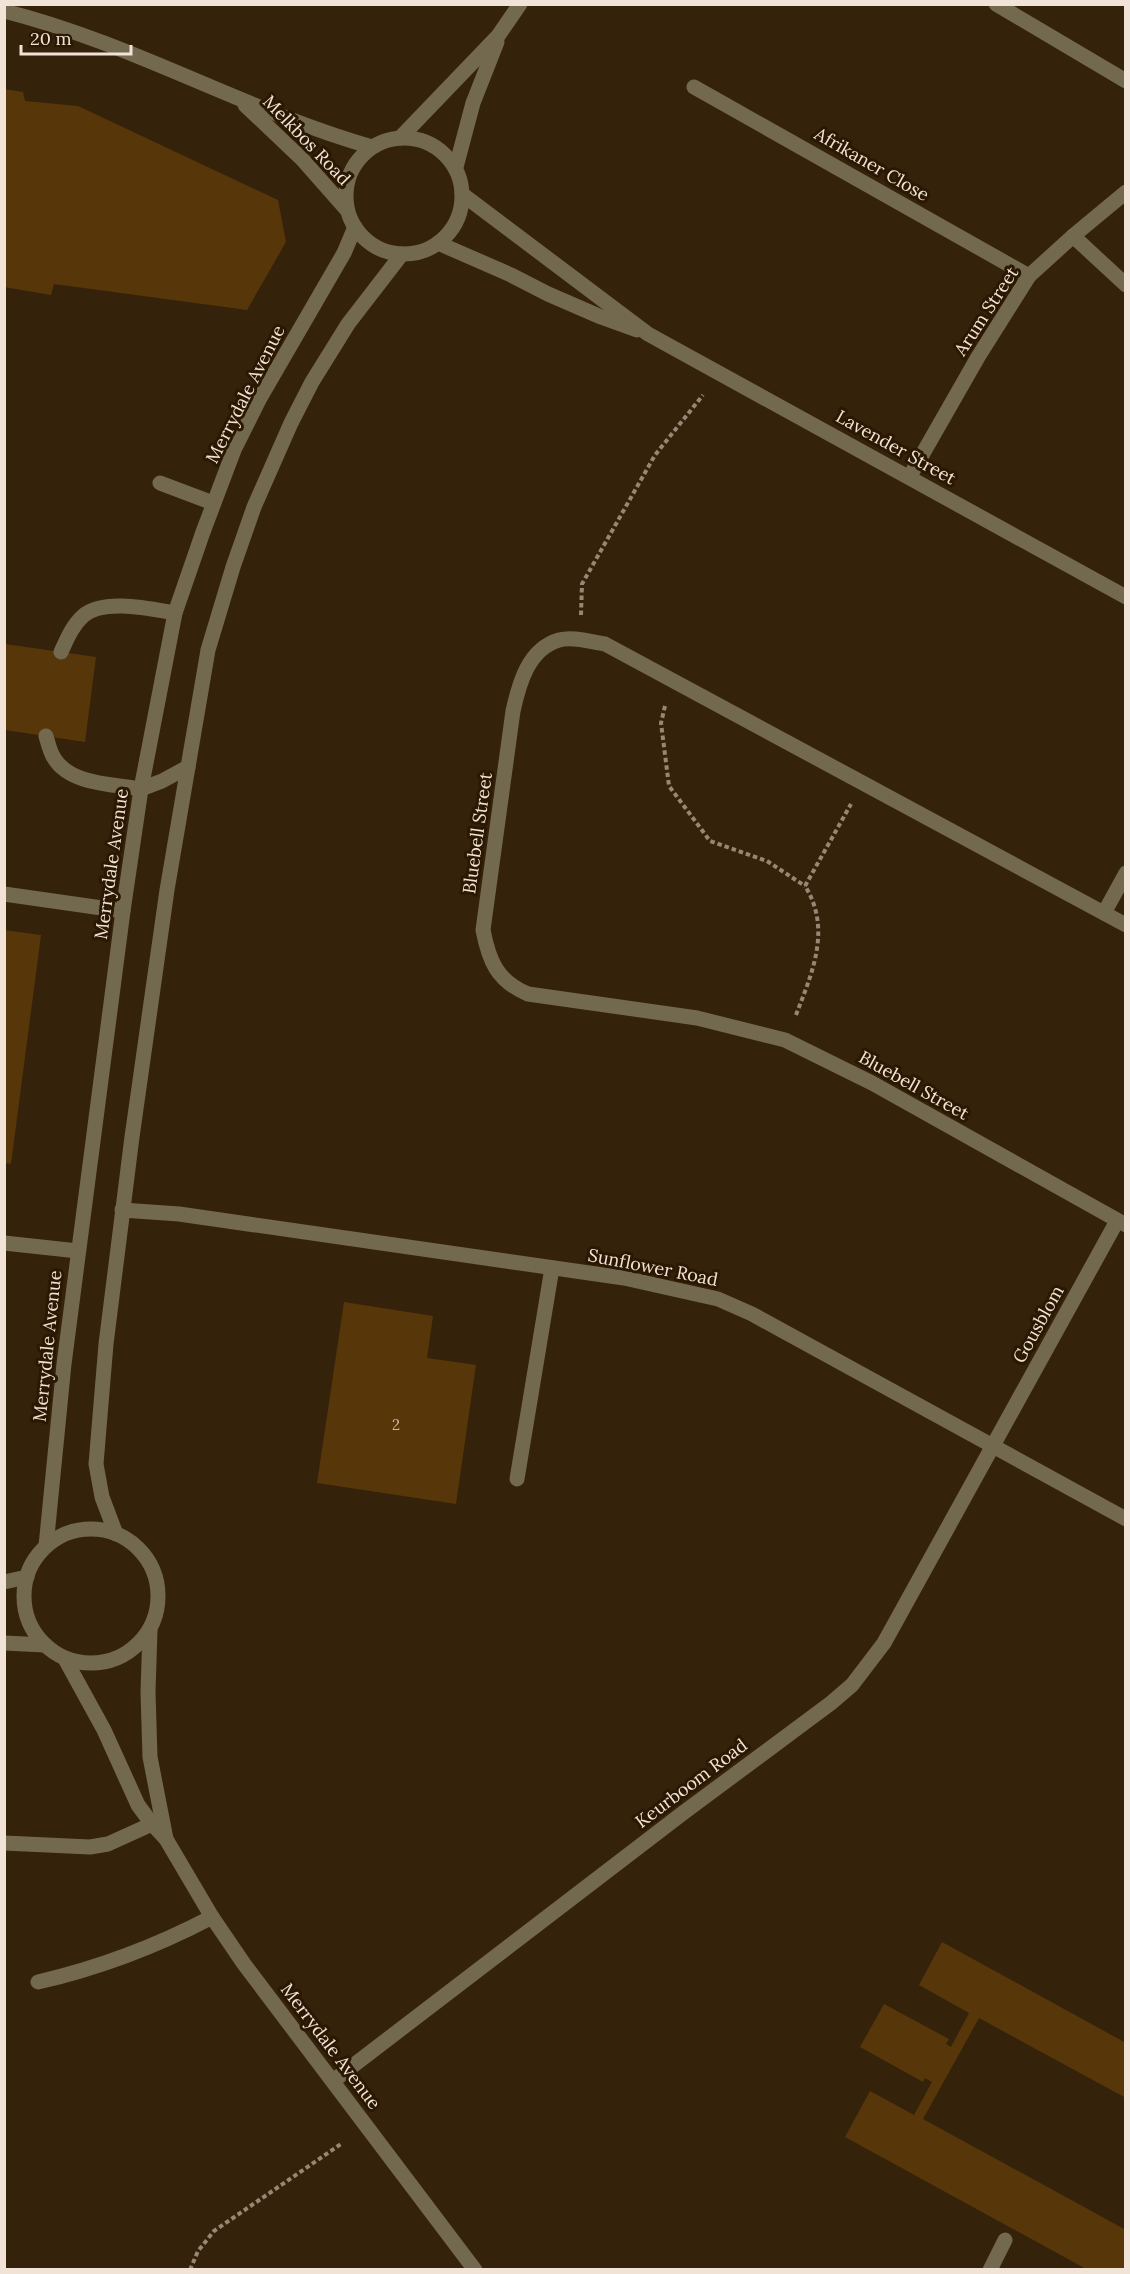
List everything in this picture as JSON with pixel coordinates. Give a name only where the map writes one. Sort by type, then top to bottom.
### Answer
[{"type":"street","points":[[400,138],[498,36],[520,4]]},
{"type":"street","points":[[996,4],[1125,81]]},
{"type":"street","name":"Melkbos Road","points":[[4,11],[92,38],[321,132],[372,147]]},
{"type":"street","points":[[456,167],[433,146],[418,140],[400,138],[372,147],[359,159],[350,175],[346,192],[347,210],[355,227],[367,241],[384,251],[402,254],[421,251],[438,243],[451,230],[460,213],[462,194],[456,167],[473,103],[498,36]]},
{"type":"street","name":"Afrikaner Close","points":[[694,87],[1029,276]]},
{"type":"street","name":"Melkbos Road","points":[[238,98],[302,159],[347,210]]},
{"type":"street","name":"Arum Street","points":[[910,476],[978,357],[1029,276],[1125,192]]},
{"type":"street","name":"Lavender Street","points":[[462,194],[648,334]]},
{"type":"street","name":"Merrydale Avenue","points":[[46,1546],[64,1364],[123,911],[141,789],[175,613],[234,450],[260,398],[321,295],[355,227]]},
{"type":"street","points":[[1073,236],[1125,285]]},
{"type":"street","name":"Lavender Street","points":[[438,243],[580,308],[648,334],[910,476],[1125,597]]},
{"type":"street","points":[[116,1534],[102,1497],[96,1464],[106,1344],[122,1210],[166,902],[199,698],[215,624],[233,567],[269,471],[312,382],[348,324],[402,254]]},
{"type":"street","points":[[160,483],[213,503]]},
{"type":"street","points":[[60,652],[70,631],[84,614],[97,608],[128,606],[175,613]]},
{"type":"street","name":"Bluebell Street","points":[[1121,1223],[872,1083],[785,1040],[697,1018],[528,994],[515,989],[493,966],[486,949],[483,930],[513,711],[519,683],[528,665],[546,646],[560,639],[605,644],[1125,925]]},
{"type":"street","points":[[46,736],[54,760],[68,772],[84,779],[141,789],[188,767]]},
{"type":"street","points":[[1104,913],[1125,873]]},
{"type":"street","points":[[4,894],[123,911]]},
{"type":"street","name":"Sunflower Road","points":[[122,1210],[179,1214],[624,1278],[718,1299],[752,1314],[1125,1519]]},
{"type":"street","name":"Gousblom","points":[[992,1446],[1121,1223]]},
{"type":"street","points":[[4,1243],[78,1251]]},
{"type":"street","points":[[517,1479],[552,1268]]},
{"type":"street","name":"Keurboom Road","points":[[333,2081],[852,1685],[884,1643],[992,1446]]},
{"type":"street","points":[[79,1530],[98,1530],[116,1534],[132,1544],[146,1558],[155,1574],[158,1593],[157,1612],[150,1630],[137,1646],[120,1657],[100,1663],[65,1659],[45,1645],[33,1631],[26,1614],[24,1595],[27,1577],[34,1560],[46,1546],[62,1536],[79,1530]]},
{"type":"street","points":[[4,1582],[27,1577]]},
{"type":"street","name":"Merrydale Avenue","points":[[150,1630],[148,1703],[150,1757],[166,1839]]},
{"type":"street","points":[[4,1643],[45,1645]]},
{"type":"street","name":"Merrydale Avenue","points":[[65,1659],[99,1721],[138,1804],[166,1839],[212,1917],[475,2270]]},
{"type":"street","points":[[4,1843],[90,1847],[108,1844],[152,1824]]},
{"type":"street","points":[[38,1982],[69,1975],[164,1942],[212,1917]]},
{"type":"street","points":[[990,2270],[1005,2240]]},
{"type":"path","points":[[580,640],[582,584],[655,455],[721,374]]},
{"type":"path","points":[[671,679],[661,723],[669,786],[710,841],[767,861],[805,886],[814,900],[818,922],[818,950],[785,1040]]},
{"type":"path","points":[[805,886],[863,783]]},
{"type":"path","points":[[190,2270],[198,2251],[214,2231],[341,2144]]},
{"type":"building","points":[[4,89],[23,92],[25,101],[78,106],[278,200],[286,242],[247,310],[54,284],[51,295],[4,287]]},
{"type":"building","points":[[5,644],[96,657],[85,742],[5,730]]},
{"type":"building","points":[[4,930],[41,935],[11,1164],[4,1163]]},
{"type":"building","points":[[344,1302],[433,1316],[427,1358],[476,1365],[456,1504],[317,1483]]},
{"type":"building","points":[[942,1942],[1126,2043],[1126,2098],[979,2018],[923,2119],[1126,2230],[1126,2270],[1088,2270],[845,2137],[870,2091],[914,2115],[932,2082],[925,2078],[923,2082],[860,2047],[884,2004],[949,2039],[946,2044],[951,2047],[969,2013],[919,1985]]}]
